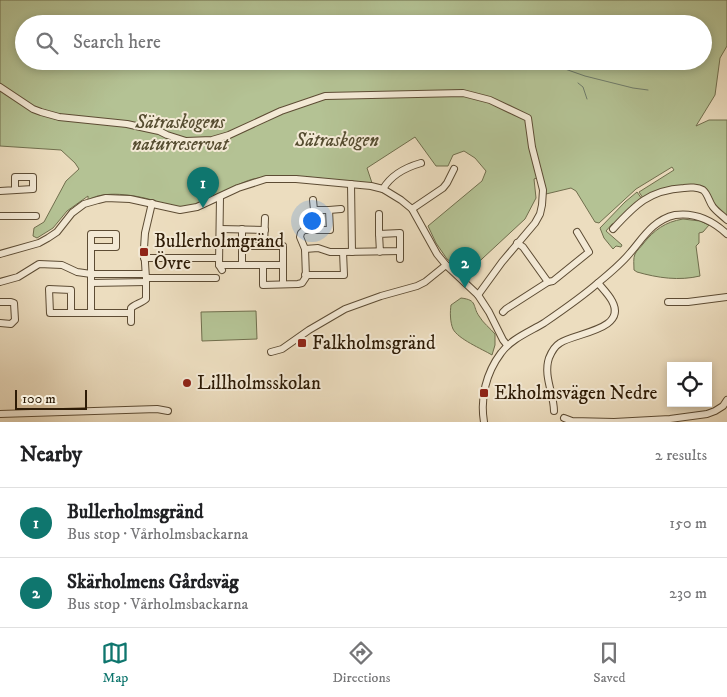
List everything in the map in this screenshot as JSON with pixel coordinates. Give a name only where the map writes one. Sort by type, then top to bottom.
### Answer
[{"type":"street","points":[[0,87],[33,109],[41,112],[59,117],[127,124],[159,131],[186,141],[212,140],[229,135],[281,111],[325,96],[463,93],[490,100],[528,118],[532,148],[542,183],[543,198],[540,214],[535,223],[502,262],[478,295]]},
{"type":"street","points":[[383,189],[392,178],[421,163]]},
{"type":"street","points":[[412,209],[443,188],[454,169]]},
{"type":"street","points":[[0,254],[39,243],[57,232],[78,208],[106,198],[140,200],[180,210],[198,207],[248,184],[266,179],[296,179],[383,189],[412,209],[437,254],[478,295],[489,312],[502,340],[507,345]]},
{"type":"street","points":[[351,184],[352,252]]},
{"type":"street","points":[[613,229],[639,202],[657,192],[689,187],[704,191],[713,207],[727,220]]},
{"type":"street","points":[[0,190],[15,190]]},
{"type":"street","points":[[220,196],[220,264]]},
{"type":"street","points":[[313,200],[313,230]]},
{"type":"street","points":[[131,322],[131,308],[134,304],[146,299],[145,233],[152,203]]},
{"type":"street","points":[[314,210],[341,209]]},
{"type":"street","points":[[263,265],[263,285],[302,283],[305,275],[305,249],[300,237],[304,230],[330,230],[329,210]]},
{"type":"street","points":[[379,214],[380,252]]},
{"type":"street","points":[[484,422],[483,401],[488,377],[507,345],[545,322],[598,283],[629,255],[657,222],[675,215],[696,216],[716,224],[727,234]]},
{"type":"street","points":[[0,216],[36,216]]},
{"type":"street","points":[[264,246],[265,218]]},
{"type":"street","points":[[220,229],[265,230]]},
{"type":"street","points":[[242,229],[242,264]]},
{"type":"street","points":[[503,312],[548,282],[553,281],[589,252],[577,232]]},
{"type":"street","points":[[380,234],[400,233],[400,259]]},
{"type":"street","points":[[517,244],[522,247],[548,282]]},
{"type":"street","points":[[242,246],[283,246],[284,284]]},
{"type":"street","points":[[91,248],[91,313]]},
{"type":"street","points":[[305,249],[318,248],[330,252],[400,252]]},
{"type":"street","points":[[305,275],[344,276],[343,252]]},
{"type":"street","points":[[144,258],[220,264],[283,265]]},
{"type":"street","points":[[0,282],[18,276],[39,264],[62,265],[77,272],[91,274],[146,278],[216,278]]},
{"type":"street","points":[[271,352],[282,349],[309,330],[345,309],[417,286],[446,265]]},
{"type":"street","points":[[91,283],[146,278]]},
{"type":"street","points":[[554,411],[548,376],[548,360],[552,352],[559,343],[599,329],[613,318],[615,313],[612,302],[598,283]]},
{"type":"street","points":[[71,313],[71,290],[50,288],[50,313],[130,314]]},
{"type":"street","points":[[668,302],[688,302],[727,297]]},
{"type":"street","points":[[0,302],[14,303],[15,320],[11,324],[0,323]]},
{"type":"street","points":[[564,418],[572,421],[614,422],[670,420],[707,414],[723,406],[727,400]]},
{"type":"street","points":[[0,414],[157,409],[168,411]]},
{"type":"green space","name":"Sätraskogens naturreservat","points":[[0,0],[727,0],[727,46],[720,58],[715,95],[696,126],[709,120],[727,120],[727,217],[714,205],[701,186],[643,198],[639,192],[674,170],[672,167],[636,189],[599,223],[595,222],[576,191],[571,188],[546,194],[542,176],[534,179],[536,198],[525,219],[469,271],[463,272],[447,259],[436,243],[428,226],[482,181],[486,171],[475,158],[464,151],[453,155],[448,166],[436,166],[415,137],[367,168],[372,183],[294,176],[261,177],[245,182],[208,200],[182,207],[128,195],[102,195],[88,200],[88,196],[67,211],[53,228],[37,238],[33,236],[34,228],[44,222],[66,181],[79,169],[61,150],[0,146]]},
{"type":"green space","points":[[637,192],[642,199],[606,231],[622,245],[621,247],[616,246],[613,249],[604,238],[600,228]]},
{"type":"green space","points":[[683,219],[700,221],[709,225],[703,232],[699,233],[699,243],[696,246],[700,276],[669,278],[634,270],[635,254],[651,235],[660,227]]},
{"type":"green space","points":[[461,298],[470,300],[474,304],[481,319],[495,334],[495,345],[492,355],[465,340],[453,329],[451,305]]},
{"type":"green space","points":[[256,311],[257,339],[202,341],[201,312]]},
{"type":"waterway","points":[[568,70],[633,88],[648,90]]},
{"type":"waterway","points":[[578,83],[583,87],[587,99]]},
{"type":"place","name":"Bullerholmsgränd","points":[[203,208]]},
{"type":"place","name":"Bullerholmgränd Övre","points":[[144,252]]},
{"type":"place","name":"Skärholmens Gårdsväg","points":[[465,288]]},
{"type":"place","name":"Falkholmsgränd","points":[[302,343]]},
{"type":"place","name":"Lillholmsskolan","points":[[187,383]]},
{"type":"place","name":"Ekholmsvägen Nedre","points":[[484,393]]},
{"type":"park label","name":"Sätraskogen","points":[[337,140]]}]
